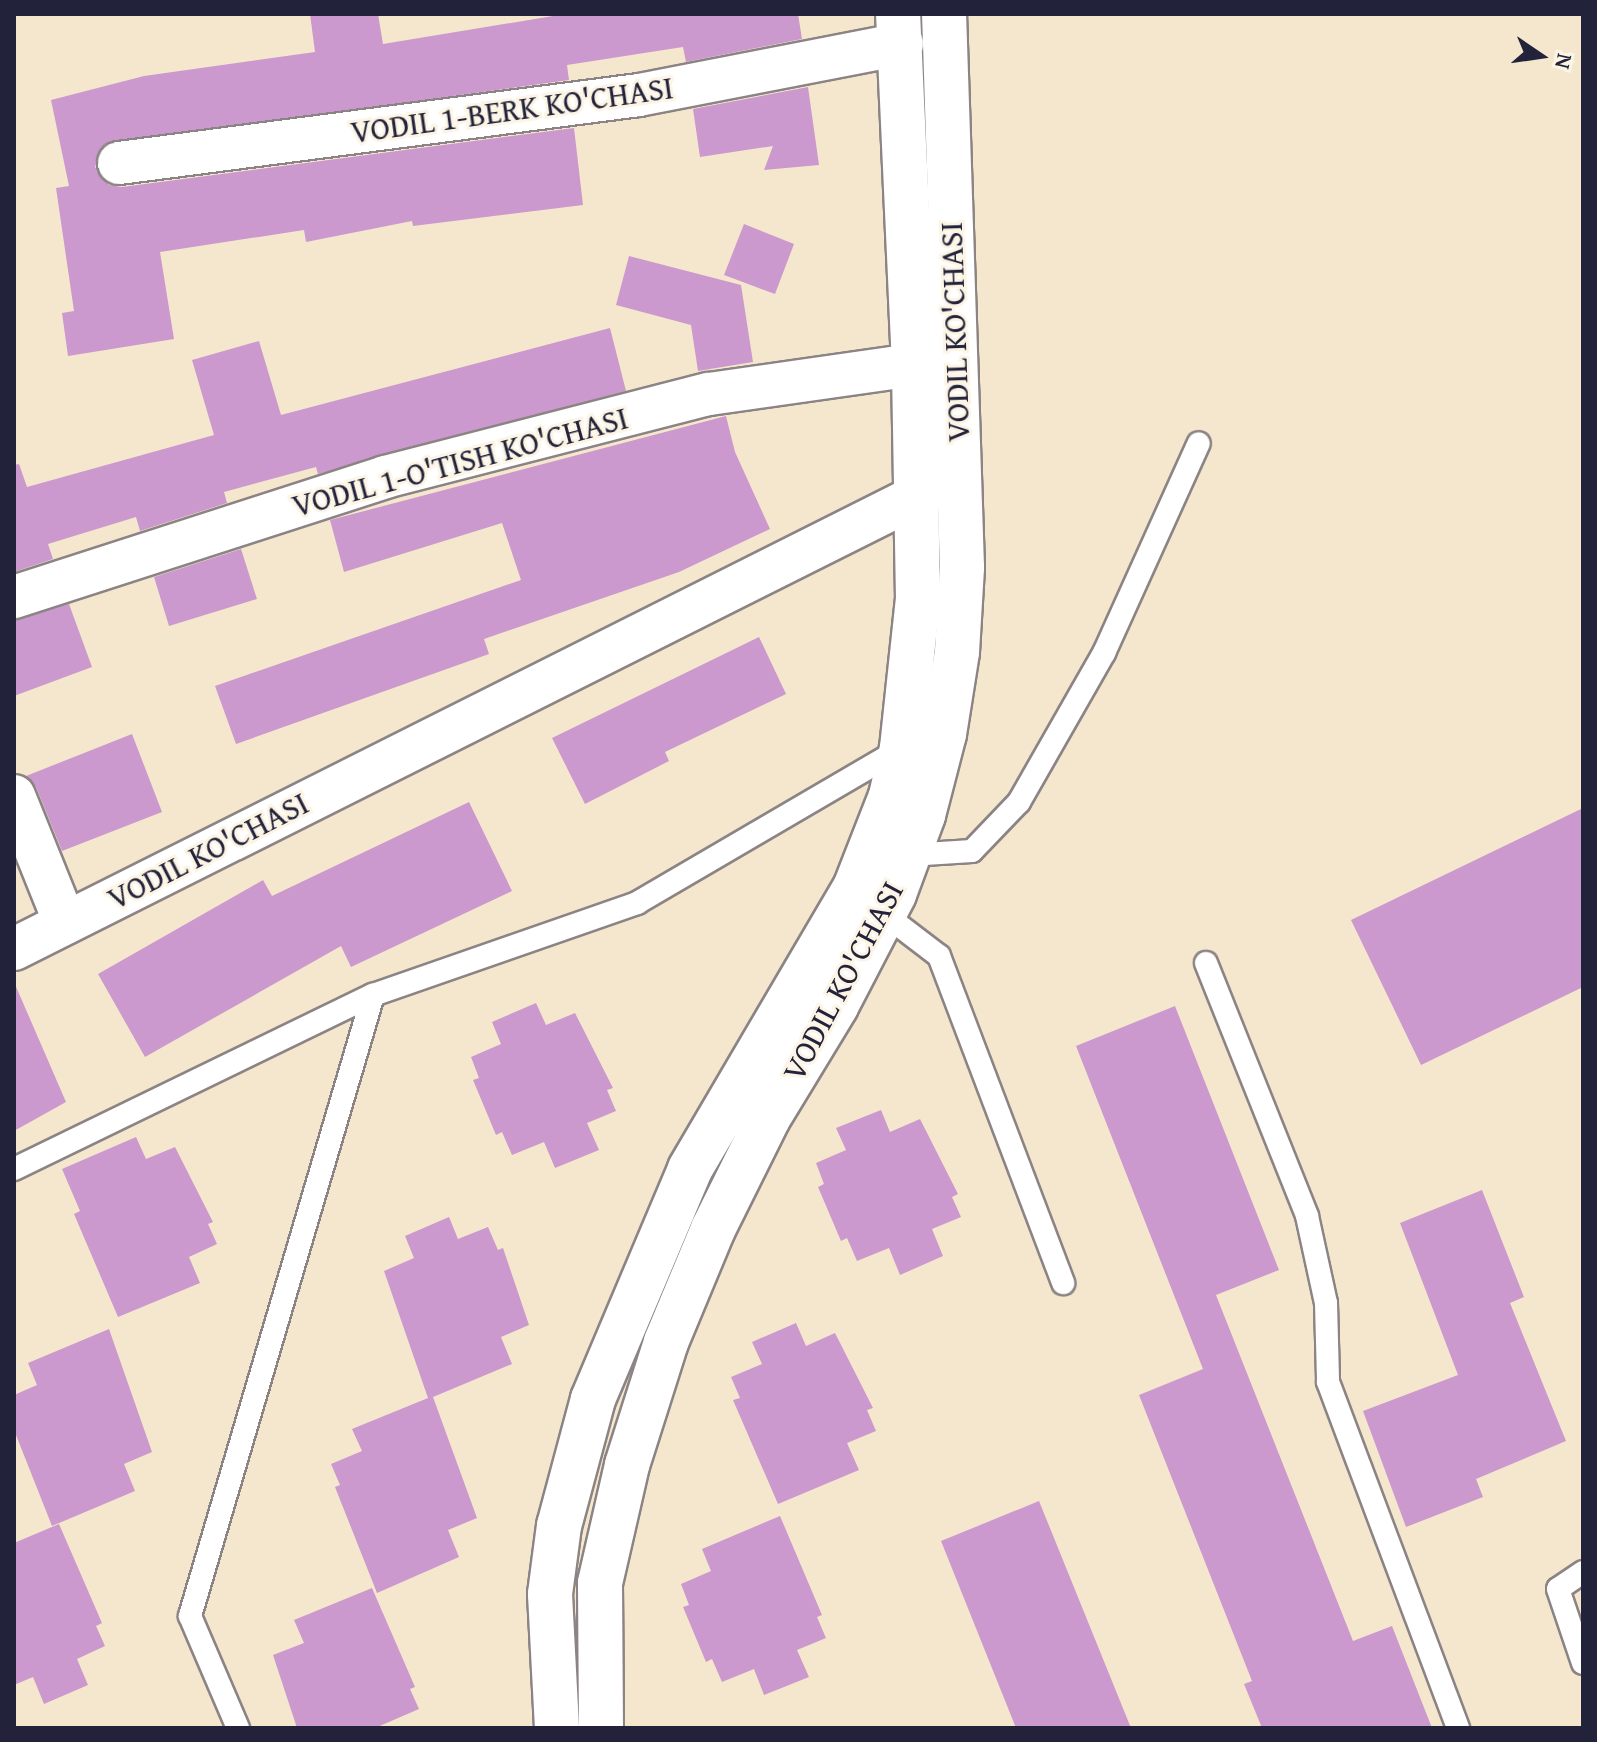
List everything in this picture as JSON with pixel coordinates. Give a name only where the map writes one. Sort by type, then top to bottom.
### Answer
[{"type":"street","name":"VODIL KO'CHASI","points":[[601,1728],[600,1583],[627,1465],[666,1342],[713,1229],[768,1118],[884,914],[909,855],[944,734],[961,609],[944,14]]},
{"type":"street","name":"VODIL KO'CHASI","points":[[557,1728],[550,1594],[559,1526],[593,1399],[690,1169],[855,888],[891,796],[902,748],[915,649],[917,496],[900,29]]},
{"type":"street","name":"VODIL 1-BERK KO'CHASI","points":[[119,163],[639,95],[900,29]]},
{"type":"street","name":"VODIL 1-O'TISH KO'CHASI","points":[[14,597],[385,477],[709,394],[914,365]]},
{"type":"street","name":"VODIL KO'CHASI","points":[[14,949],[917,496]]},
{"type":"street","points":[[14,796],[65,923]]},
{"type":"lane","points":[[909,855],[972,851],[1019,802],[1104,653],[1199,443]]},
{"type":"lane","points":[[14,1169],[373,995],[637,903],[902,748]]},
{"type":"lane","points":[[884,914],[939,956],[1063,1283]]},
{"type":"lane","points":[[1206,963],[1307,1216],[1326,1303],[1328,1382],[1458,1728]]},
{"type":"lane","points":[[238,1728],[190,1616],[373,995]]},
{"type":"lane","points":[[1583,1572],[1558,1589],[1583,1663]]},
{"type":"building","points":[[310,14],[378,14],[383,44],[565,14],[798,14],[802,39],[686,62],[683,47],[567,65],[569,80],[105,144],[95,167],[109,185],[122,187],[574,128],[583,205],[413,226],[412,221],[306,242],[304,230],[160,252],[174,339],[68,356],[62,313],[74,311],[56,188],[69,186],[51,100],[144,76],[315,52]]},
{"type":"building","points":[[808,87],[819,165],[764,170],[773,146],[700,157],[693,109]]},
{"type":"building","points":[[744,224],[794,244],[775,294],[724,275]]},
{"type":"building","points":[[629,256],[741,285],[753,362],[698,371],[691,325],[616,305]]},
{"type":"building","points":[[610,328],[626,391],[318,474],[316,467],[224,492],[227,503],[140,531],[136,517],[48,544],[53,559],[14,572],[14,465],[19,464],[27,487],[214,435],[192,360],[259,341],[281,415]]},
{"type":"building","points":[[726,416],[735,452],[770,529],[679,572],[484,639],[489,654],[236,744],[215,686],[521,580],[502,523],[344,572],[330,520]]},
{"type":"building","points":[[241,549],[257,599],[169,626],[154,577]]},
{"type":"building","points":[[69,604],[92,667],[14,696],[14,620]]},
{"type":"building","points":[[759,637],[786,694],[665,752],[669,761],[585,804],[552,738]]},
{"type":"building","points":[[132,734],[162,812],[62,851],[36,787],[26,776]]},
{"type":"building","points":[[469,802],[512,891],[351,967],[341,946],[145,1057],[98,974],[263,880],[272,896]]},
{"type":"building","points":[[1583,808],[1583,987],[1421,1065],[1351,920]]},
{"type":"building","points":[[14,982],[66,1102],[14,1131]]},
{"type":"building","points":[[536,1003],[546,1025],[575,1013],[613,1088],[607,1090],[616,1111],[587,1123],[599,1150],[555,1168],[544,1142],[512,1155],[502,1132],[496,1135],[473,1080],[479,1078],[471,1057],[501,1044],[492,1022]]},
{"type":"building","points":[[1175,1006],[1279,1270],[1216,1295],[1353,1641],[1392,1626],[1432,1728],[1262,1728],[1244,1684],[1252,1681],[1139,1395],[1203,1369],[1076,1046]]},
{"type":"building","points":[[881,1110],[890,1132],[920,1119],[958,1194],[952,1197],[961,1217],[932,1229],[943,1256],[900,1275],[889,1248],[857,1261],[847,1238],[841,1241],[818,1187],[824,1184],[816,1163],[846,1150],[836,1128]]},
{"type":"building","points":[[136,1137],[146,1159],[175,1147],[213,1222],[208,1224],[217,1244],[189,1257],[200,1283],[118,1317],[74,1214],[80,1211],[62,1169]]},
{"type":"building","points":[[1482,1190],[1524,1297],[1510,1303],[1566,1441],[1476,1479],[1483,1497],[1406,1527],[1363,1411],[1458,1375],[1400,1223]]},
{"type":"building","points":[[449,1217],[458,1239],[488,1227],[498,1250],[503,1248],[529,1325],[501,1337],[512,1364],[433,1397],[477,1518],[448,1530],[459,1557],[377,1593],[335,1487],[340,1485],[331,1464],[362,1451],[352,1429],[428,1398],[384,1271],[414,1258],[405,1236]]},
{"type":"building","points":[[796,1323],[806,1346],[835,1333],[873,1408],[867,1410],[876,1431],[847,1443],[859,1470],[778,1504],[733,1400],[740,1398],[731,1377],[762,1364],[752,1342]]},
{"type":"building","points":[[109,1329],[152,1452],[124,1464],[135,1491],[52,1526],[14,1430],[14,1395],[37,1385],[28,1363]]},
{"type":"building","points":[[1039,1501],[1131,1728],[1016,1728],[941,1541]]},
{"type":"building","points":[[780,1516],[822,1615],[817,1617],[826,1638],[797,1650],[809,1677],[764,1695],[754,1669],[722,1682],[712,1659],[706,1662],[683,1607],[689,1605],[681,1584],[711,1571],[702,1549]]},
{"type":"building","points":[[59,1524],[102,1623],[96,1626],[105,1646],[77,1659],[88,1685],[44,1704],[33,1677],[14,1685],[14,1543]]},
{"type":"building","points":[[372,1588],[415,1687],[410,1689],[419,1709],[375,1728],[297,1728],[273,1655],[304,1643],[294,1620]]}]
